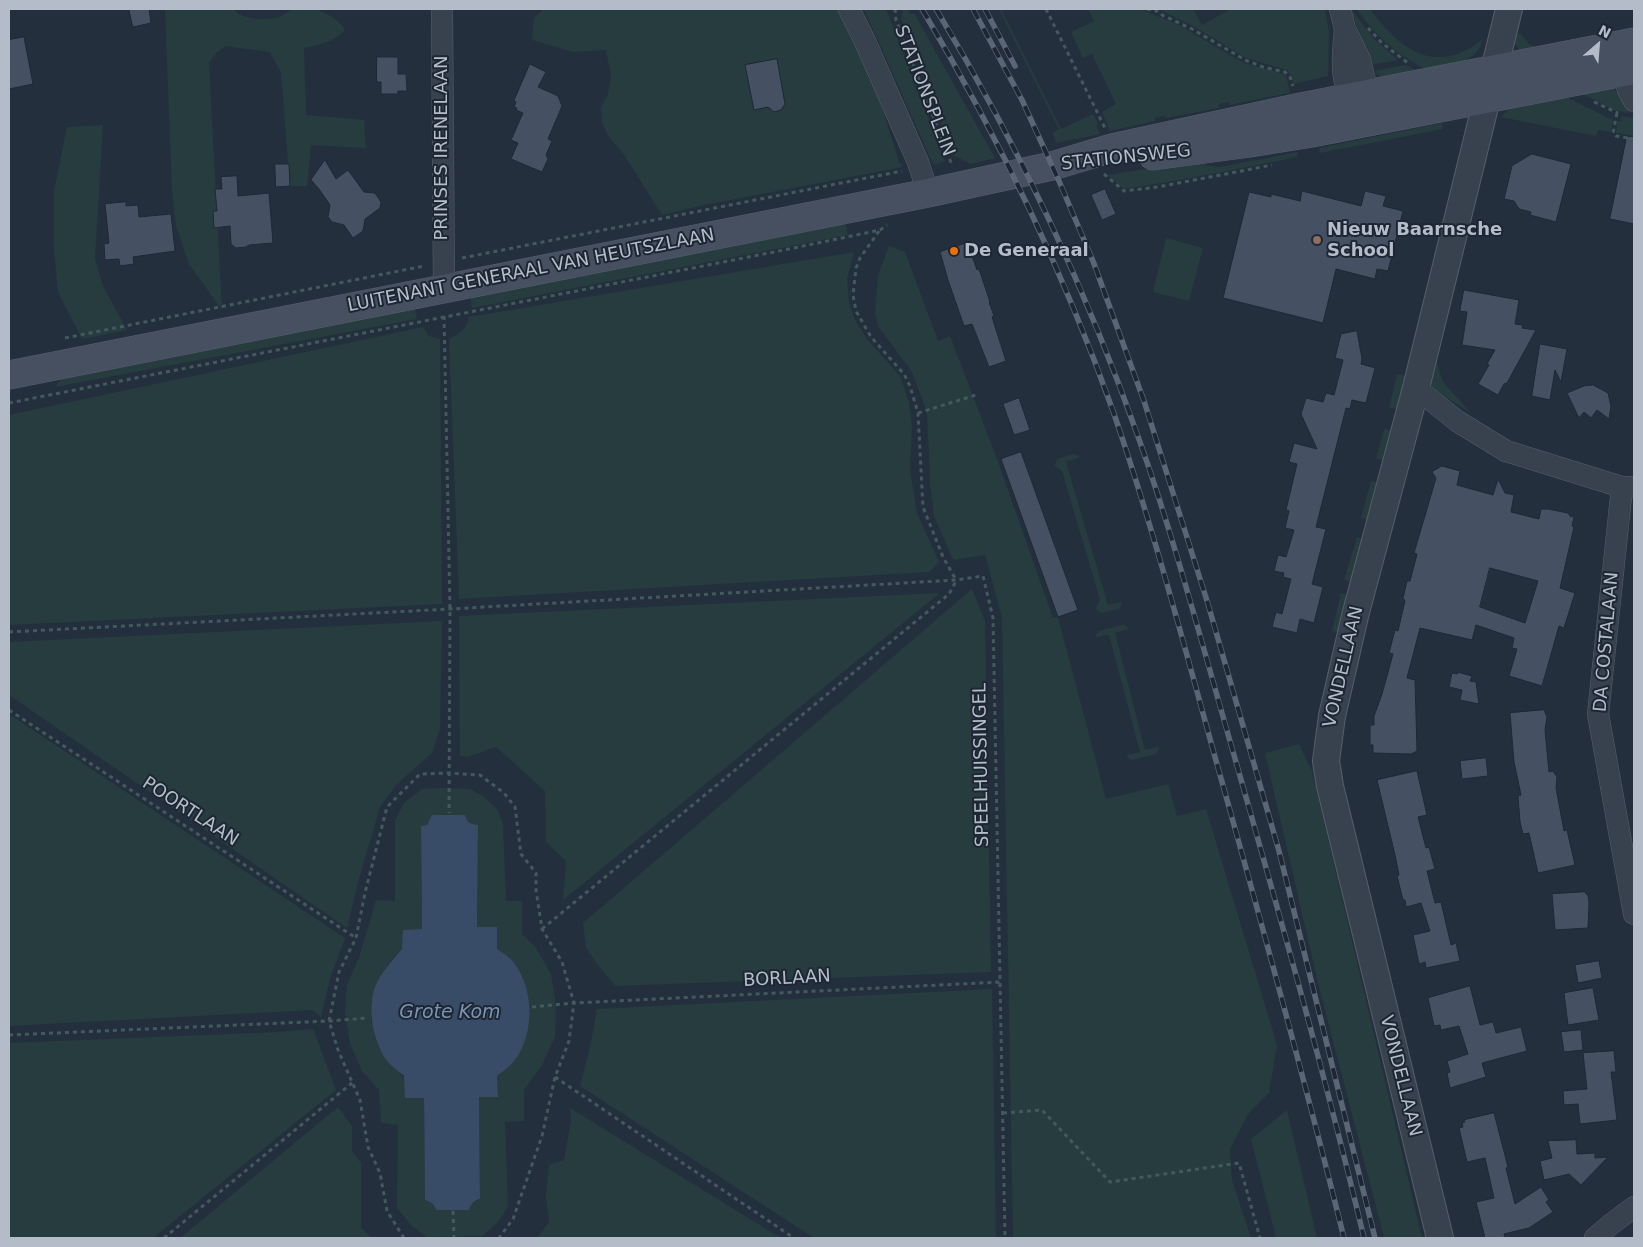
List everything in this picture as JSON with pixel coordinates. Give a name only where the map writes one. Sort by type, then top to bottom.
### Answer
[{"type":"main road","name":"STATIONSWEG","points":[[1052,166],[1112,148],[1358,95],[1625,44]]},
{"type":"main road","name":"STATIONSWEG","points":[[1052,166],[1115,161],[1250,143],[1629,71]]},
{"type":"main road","name":"LUITENANT GENERAAL VAN HEUTSZLAAN","points":[[9,374],[928,193],[1052,166]]},
{"type":"street","name":"PRINSES IRENELAAN","points":[[442,9],[444,288]]},
{"type":"street","points":[[849,9],[918,162],[928,193]]},
{"type":"street","name":"VONDELLAAN","points":[[1440,1238],[1330,786],[1326,761],[1332,716],[1353,625],[1416,388],[1509,9]]},
{"type":"street","points":[[1349,20],[1342,63],[1358,95],[1365,122]]},
{"type":"street","points":[[1625,44],[1629,71],[1626,107]]},
{"type":"street","points":[[1416,388],[1457,422],[1506,451],[1628,487]]},
{"type":"street","name":"DA COSTALAAN","points":[[1628,487],[1598,714],[1634,914]]},
{"type":"street","points":[[1595,1238],[1634,1207]]},
{"type":"path","name":"STATIONSPLEIN","points":[[894,9],[896,20],[955,172]]},
{"type":"path","points":[[1046,9],[1109,137],[1112,148]]},
{"type":"path","points":[[1147,9],[1156,10],[1160,14],[1192,28],[1245,60],[1284,72],[1290,77],[1292,84]]},
{"type":"path","points":[[1349,20],[1416,68]]},
{"type":"path","points":[[1626,107],[1613,133],[1616,136],[1634,139]]},
{"type":"path","name":"LUITENANT GENERAAL VAN HEUTSZLAAN","points":[[9,403],[880,230],[892,220]]},
{"type":"path","points":[[880,230],[860,258],[856,268],[853,295],[856,311],[871,336],[904,374],[910,386],[918,413],[923,507],[943,557],[956,580]]},
{"type":"path","points":[[444,317],[450,609],[449,813]]},
{"type":"path","points":[[918,413],[978,394]]},
{"type":"path","name":"SPEELHUISSINGEL","points":[[956,580],[983,576],[993,618],[1000,982]]},
{"type":"path","points":[[9,632],[956,580]]},
{"type":"path","points":[[542,929],[949,594],[956,580]]},
{"type":"path","name":"POORTLAAN","points":[[9,710],[356,938]]},
{"type":"path","points":[[404,1238],[386,1211],[380,1173],[368,1147],[360,1100],[338,1050],[329,1021],[339,972],[356,938],[365,893],[388,807],[420,774],[449,772],[480,775],[504,793],[515,806],[521,854],[536,872],[536,890],[542,929],[562,962],[574,1002],[569,1041],[555,1077],[542,1136],[513,1219],[500,1238]]},
{"type":"path","points":[[1000,982],[1005,1238]]},
{"type":"path","name":"BORLAAN","points":[[532,1007],[574,1002],[1000,982]]},
{"type":"path","points":[[9,1035],[368,1018]]},
{"type":"path","points":[[555,1077],[794,1238]]},
{"type":"path","points":[[164,1238],[352,1082]]},
{"type":"path","points":[[1003,1113],[1042,1110],[1110,1182],[1239,1163],[1260,1238]]},
{"type":"path","points":[[453,1211],[454,1238]]},
{"type":"green space","points":[[303,8],[310,8],[329,15],[345,29],[332,40],[304,48],[306,115],[364,120],[366,148],[311,145],[307,186],[290,186],[281,73],[270,52],[225,46],[215,54],[209,63],[222,310],[189,264],[176,226],[172,191],[165,9],[234,9],[237,13],[258,19],[269,19]]},
{"type":"green space","points":[[544,9],[842,9],[871,71],[899,162],[903,167],[699,206],[662,215],[625,156],[608,136],[602,122],[601,107],[608,94],[611,76],[606,50],[574,52],[532,40],[534,18]]},
{"type":"green space","points":[[864,9],[885,9],[888,14],[945,161],[935,165],[932,162]]},
{"type":"green space","points":[[903,9],[907,9],[911,14],[914,13],[995,158],[971,164],[953,155],[901,19]]},
{"type":"green space","points":[[999,9],[1005,9],[1002,11],[1061,129],[1093,114],[1098,123],[1097,127],[1100,134],[1056,143],[1053,133],[1059,129]]},
{"type":"green space","points":[[1088,9],[1140,9],[1179,25],[1244,63],[1284,74],[1290,93],[1229,105],[1229,102],[1219,104],[1219,108],[1166,118],[1165,116],[1155,118],[1155,121],[1110,131],[1102,112],[1116,104],[1092,54],[1083,58],[1071,32],[1094,21]]},
{"type":"green space","points":[[1158,9],[1193,9],[1202,25],[1231,9],[1325,9],[1329,33],[1328,76],[1294,84],[1287,70],[1246,58],[1193,26]]},
{"type":"green space","points":[[1351,9],[1374,39],[1398,60],[1370,65]]},
{"type":"green space","points":[[1357,9],[1370,9],[1381,24],[1394,36],[1406,46],[1420,53],[1434,57],[1449,56],[1465,51],[1482,40],[1480,48],[1469,59],[1429,71],[1389,45]]},
{"type":"green space","points":[[1513,32],[1521,34],[1529,44],[1536,47],[1520,51],[1514,42]]},
{"type":"green space","points":[[1406,65],[1420,73],[1383,79],[1374,71]]},
{"type":"green space","points":[[1613,88],[1629,111],[1628,113],[1614,110],[1573,89]]},
{"type":"green space","points":[[1566,97],[1613,120],[1611,132],[1598,130],[1596,136],[1501,117],[1514,106],[1522,103]]},
{"type":"green space","points":[[1621,116],[1634,118],[1634,136],[1616,133],[1618,121],[1621,122]]},
{"type":"green space","points":[[1442,123],[1443,129],[1320,153],[1319,148]]},
{"type":"green space","points":[[103,125],[95,259],[103,286],[127,330],[82,339],[58,292],[54,249],[54,191],[67,127]]},
{"type":"green space","points":[[1298,152],[1297,157],[1124,189],[1107,175],[1189,162],[1220,167]]},
{"type":"green space","points":[[845,221],[848,235],[472,308],[470,294]]},
{"type":"green space","points":[[1166,238],[1203,248],[1189,301],[1153,292]]},
{"type":"green space","points":[[889,246],[905,252],[938,341],[950,336],[997,459],[1053,618],[1058,617],[1106,799],[1168,784],[1177,816],[1206,809],[1277,1045],[1269,1093],[1248,1114],[1230,1149],[1232,1180],[1251,1238],[1013,1238],[1002,617],[985,555],[953,560],[934,516],[930,482],[927,412],[912,372],[878,326],[875,313],[878,276]]},
{"type":"green space","points":[[854,252],[847,278],[849,302],[855,320],[867,339],[900,376],[909,402],[912,427],[910,470],[917,513],[939,562],[929,572],[459,599],[449,339],[462,331],[469,317]]},
{"type":"green space","points":[[414,304],[417,319],[55,387],[67,372]]},
{"type":"green space","points":[[423,327],[429,336],[440,339],[442,604],[9,625],[9,415]]},
{"type":"green space","points":[[1435,357],[1443,382],[1470,412],[1435,391],[1428,380]]},
{"type":"green space","points":[[1397,374],[1407,376],[1398,409],[1389,408]]},
{"type":"green space","points":[[1384,429],[1394,431],[1385,460],[1376,459]]},
{"type":"green space","points":[[1073,454],[1079,456],[1079,458],[1066,462],[1108,605],[1122,602],[1120,608],[1103,613],[1096,608],[1100,600],[1062,471],[1055,466],[1057,459]]},
{"type":"green space","points":[[1371,481],[1382,483],[1371,521],[1361,518]]},
{"type":"green space","points":[[1357,537],[1367,539],[1354,584],[1344,580]]},
{"type":"green space","points":[[972,589],[985,621],[991,972],[615,986],[586,947],[583,923]]},
{"type":"green space","points":[[940,593],[563,900],[566,861],[546,842],[545,791],[496,747],[468,757],[460,756],[459,616]]},
{"type":"green space","points":[[1341,593],[1354,596],[1344,634],[1332,631]]},
{"type":"green space","points":[[442,621],[440,729],[432,753],[396,785],[380,807],[347,928],[9,695],[9,642]]},
{"type":"green space","points":[[1122,625],[1127,626],[1128,629],[1115,633],[1145,750],[1158,747],[1159,749],[1156,754],[1132,760],[1127,755],[1140,752],[1109,635],[1095,636],[1099,631]]},
{"type":"green space","points":[[9,714],[345,938],[330,979],[321,1017],[312,1010],[9,1026]]},
{"type":"green space","points":[[1299,744],[1312,771],[1422,1238],[1384,1238],[1318,983],[1265,753]]},
{"type":"green space","points":[[422,789],[470,789],[483,796],[498,810],[503,824],[506,901],[522,901],[522,934],[536,948],[551,974],[555,998],[555,1037],[542,1065],[524,1090],[524,1121],[505,1122],[508,1207],[497,1223],[482,1236],[427,1237],[412,1226],[397,1208],[398,1125],[381,1123],[379,1090],[362,1071],[350,1044],[345,1011],[347,984],[359,958],[376,900],[395,901],[395,820],[404,803]],"holes":[[[430,821],[466,821],[471,825],[478,825],[477,928],[497,949],[514,963],[508,1067],[497,1076],[498,1097],[479,1097],[480,1199],[471,1204],[469,1210],[435,1205],[425,1200],[424,1098],[387,1061],[376,1041],[371,1018],[387,965],[422,929],[421,827],[427,825]]]},
{"type":"green space","points":[[992,989],[996,1238],[814,1238],[580,1086],[597,1009]]},
{"type":"green space","points":[[313,1029],[336,1090],[153,1238],[9,1238],[9,1043]]},
{"type":"green space","points":[[338,1107],[352,1126],[352,1151],[361,1163],[361,1228],[372,1238],[180,1238]]},
{"type":"green space","points":[[570,1108],[781,1238],[537,1238],[549,1222],[546,1196],[549,1165],[564,1160],[571,1121]]},
{"type":"green space","points":[[1287,1110],[1317,1238],[1276,1238],[1251,1139]]},
{"type":"water","name":"Grote Kom","points":[[432,815],[465,815],[469,823],[478,825],[477,927],[497,927],[497,949],[515,964],[521,974],[528,997],[529,1021],[524,1043],[512,1063],[497,1076],[498,1097],[479,1097],[480,1199],[473,1203],[469,1210],[436,1210],[432,1203],[425,1200],[424,1098],[405,1098],[404,1076],[389,1063],[382,1053],[375,1036],[372,1017],[372,999],[376,984],[382,973],[402,949],[403,930],[422,929],[421,826],[427,825]]},
{"type":"building","points":[[129,9],[149,9],[151,23],[133,27]]},
{"type":"building","points":[[24,37],[33,84],[9,89],[9,40]]},
{"type":"building","points":[[377,57],[398,57],[398,74],[406,74],[407,91],[398,91],[398,94],[381,94],[381,82],[377,82]]},
{"type":"building","points":[[777,59],[785,104],[781,110],[774,112],[768,107],[754,110],[745,65]]},
{"type":"building","points":[[530,64],[546,72],[538,87],[558,96],[562,106],[548,139],[552,141],[546,155],[548,159],[542,172],[511,159],[518,143],[511,140],[523,113],[516,110],[517,108],[514,107],[516,102],[514,101]]},
{"type":"building","points":[[1627,136],[1634,137],[1634,224],[1610,219]]},
{"type":"building","points":[[1532,154],[1571,164],[1556,222],[1530,215],[1531,212],[1519,209],[1514,201],[1504,199],[1512,166]]},
{"type":"building","points":[[325,160],[336,179],[348,170],[364,192],[375,193],[381,202],[380,208],[365,219],[363,231],[353,238],[344,225],[332,222],[328,217],[330,205],[311,180]]},
{"type":"building","points":[[275,164],[289,164],[290,186],[276,187]]},
{"type":"building","points":[[237,176],[238,196],[269,193],[273,243],[236,248],[231,244],[230,226],[214,228],[213,211],[217,211],[215,189],[222,189],[221,177]]},
{"type":"building","points":[[1105,189],[1116,214],[1102,220],[1091,195]]},
{"type":"building","name":"Nieuw Baarnsche School","points":[[1302,191],[1361,206],[1365,191],[1386,196],[1383,206],[1403,211],[1388,271],[1377,269],[1375,279],[1336,269],[1323,323],[1223,298],[1249,192],[1271,197],[1271,194],[1300,201]]},
{"type":"building","points":[[126,202],[126,206],[138,205],[139,217],[171,214],[175,251],[133,257],[134,264],[120,266],[119,259],[105,260],[104,244],[109,243],[105,204]]},
{"type":"building","points":[[966,243],[977,270],[979,269],[1006,361],[989,367],[972,324],[964,326],[940,252]]},
{"type":"building","points":[[1464,290],[1519,300],[1515,324],[1523,325],[1522,328],[1536,330],[1507,383],[1504,384],[1498,395],[1478,384],[1495,350],[1462,345],[1467,312],[1460,311]]},
{"type":"building","points":[[1357,331],[1362,359],[1361,364],[1375,368],[1366,403],[1352,400],[1350,409],[1346,408],[1316,527],[1326,529],[1312,584],[1323,587],[1314,623],[1300,619],[1297,633],[1272,627],[1276,612],[1282,614],[1291,579],[1283,577],[1284,573],[1274,571],[1278,555],[1286,557],[1294,530],[1285,528],[1289,511],[1286,510],[1297,464],[1289,462],[1294,443],[1317,449],[1301,414],[1306,398],[1323,402],[1326,393],[1334,395],[1343,360],[1335,358],[1341,334]]},
{"type":"building","points":[[1540,344],[1567,349],[1561,382],[1555,370],[1550,400],[1532,396]]},
{"type":"building","points":[[1593,385],[1608,393],[1611,406],[1609,419],[1597,410],[1591,418],[1584,412],[1579,418],[1567,393],[1584,386]]},
{"type":"building","points":[[1019,398],[1030,430],[1014,435],[1003,404]]},
{"type":"building","points":[[1021,452],[1078,610],[1058,617],[1001,459]]},
{"type":"building","points":[[1442,466],[1460,471],[1457,485],[1493,495],[1498,479],[1505,493],[1514,495],[1511,512],[1539,519],[1541,509],[1548,509],[1568,513],[1574,517],[1572,526],[1574,527],[1560,588],[1575,593],[1564,628],[1559,626],[1542,686],[1509,676],[1517,649],[1512,648],[1514,638],[1476,625],[1472,640],[1420,628],[1407,678],[1415,680],[1417,751],[1411,754],[1373,753],[1373,745],[1370,745],[1370,725],[1374,725],[1374,716],[1393,654],[1389,653],[1395,630],[1398,631],[1405,601],[1403,598],[1407,581],[1410,581],[1417,554],[1414,553],[1436,478],[1432,472]],"holes":[[[1490,568],[1538,581],[1525,623],[1480,607]]]},
{"type":"building","points":[[1457,672],[1472,676],[1470,681],[1476,682],[1479,704],[1460,700],[1462,690],[1449,687],[1452,673],[1457,674]]},
{"type":"building","points":[[1544,710],[1547,717],[1545,730],[1549,772],[1553,771],[1557,777],[1556,788],[1564,831],[1567,830],[1575,865],[1538,873],[1529,833],[1523,834],[1520,822],[1518,796],[1521,795],[1514,762],[1510,713]]},
{"type":"building","points":[[1486,758],[1488,776],[1462,779],[1460,761]]},
{"type":"building","points":[[1417,771],[1427,815],[1418,817],[1426,848],[1429,847],[1435,869],[1427,871],[1435,903],[1441,902],[1451,945],[1456,943],[1460,961],[1426,968],[1425,962],[1419,964],[1413,935],[1430,931],[1421,903],[1406,907],[1405,900],[1403,900],[1397,876],[1399,875],[1395,855],[1377,780]]},
{"type":"building","points":[[1585,892],[1588,895],[1589,903],[1588,928],[1555,930],[1552,894]]},
{"type":"building","points":[[1599,961],[1602,978],[1578,983],[1575,965]]},
{"type":"building","points":[[1470,986],[1480,1025],[1493,1022],[1496,1033],[1521,1027],[1527,1051],[1482,1063],[1486,1077],[1450,1088],[1447,1073],[1450,1072],[1447,1061],[1468,1054],[1459,1026],[1441,1030],[1440,1025],[1434,1026],[1428,998]]},
{"type":"building","points":[[1593,988],[1599,1020],[1568,1025],[1564,993]]},
{"type":"building","points":[[1581,1030],[1583,1050],[1564,1052],[1561,1032]]},
{"type":"building","points":[[1614,1051],[1616,1072],[1611,1072],[1617,1120],[1580,1124],[1578,1104],[1564,1105],[1563,1091],[1587,1089],[1583,1053]]},
{"type":"building","points":[[1494,1113],[1515,1204],[1541,1187],[1549,1200],[1546,1202],[1553,1212],[1529,1228],[1504,1234],[1505,1238],[1485,1238],[1476,1202],[1494,1198],[1485,1158],[1467,1162],[1459,1128],[1463,1127],[1462,1123],[1465,1122],[1464,1120]]},
{"type":"building","points":[[1576,1140],[1577,1154],[1595,1153],[1595,1158],[1608,1157],[1581,1185],[1569,1174],[1544,1180],[1540,1161],[1552,1158],[1548,1141]]},
{"type":"railway","points":[[922,9],[1003,155],[1051,255],[1094,358],[1113,411],[1141,496],[1179,626],[1281,997],[1344,1238]]},
{"type":"railway","points":[[936,9],[995,113],[1049,220],[1097,330],[1140,442],[1178,561],[1270,881],[1319,1059],[1364,1238]]},
{"type":"railway","points":[[973,9],[1022,100],[1059,181],[1093,261],[1144,401],[1208,604],[1279,851],[1375,1238]]},
{"type":"railway","points":[[985,9],[1015,66]]},
{"type":"place","name":"Nieuw Baarnsche School","points":[[1317,240]]},
{"type":"place","name":"De Generaal","points":[[954,251]]}]
